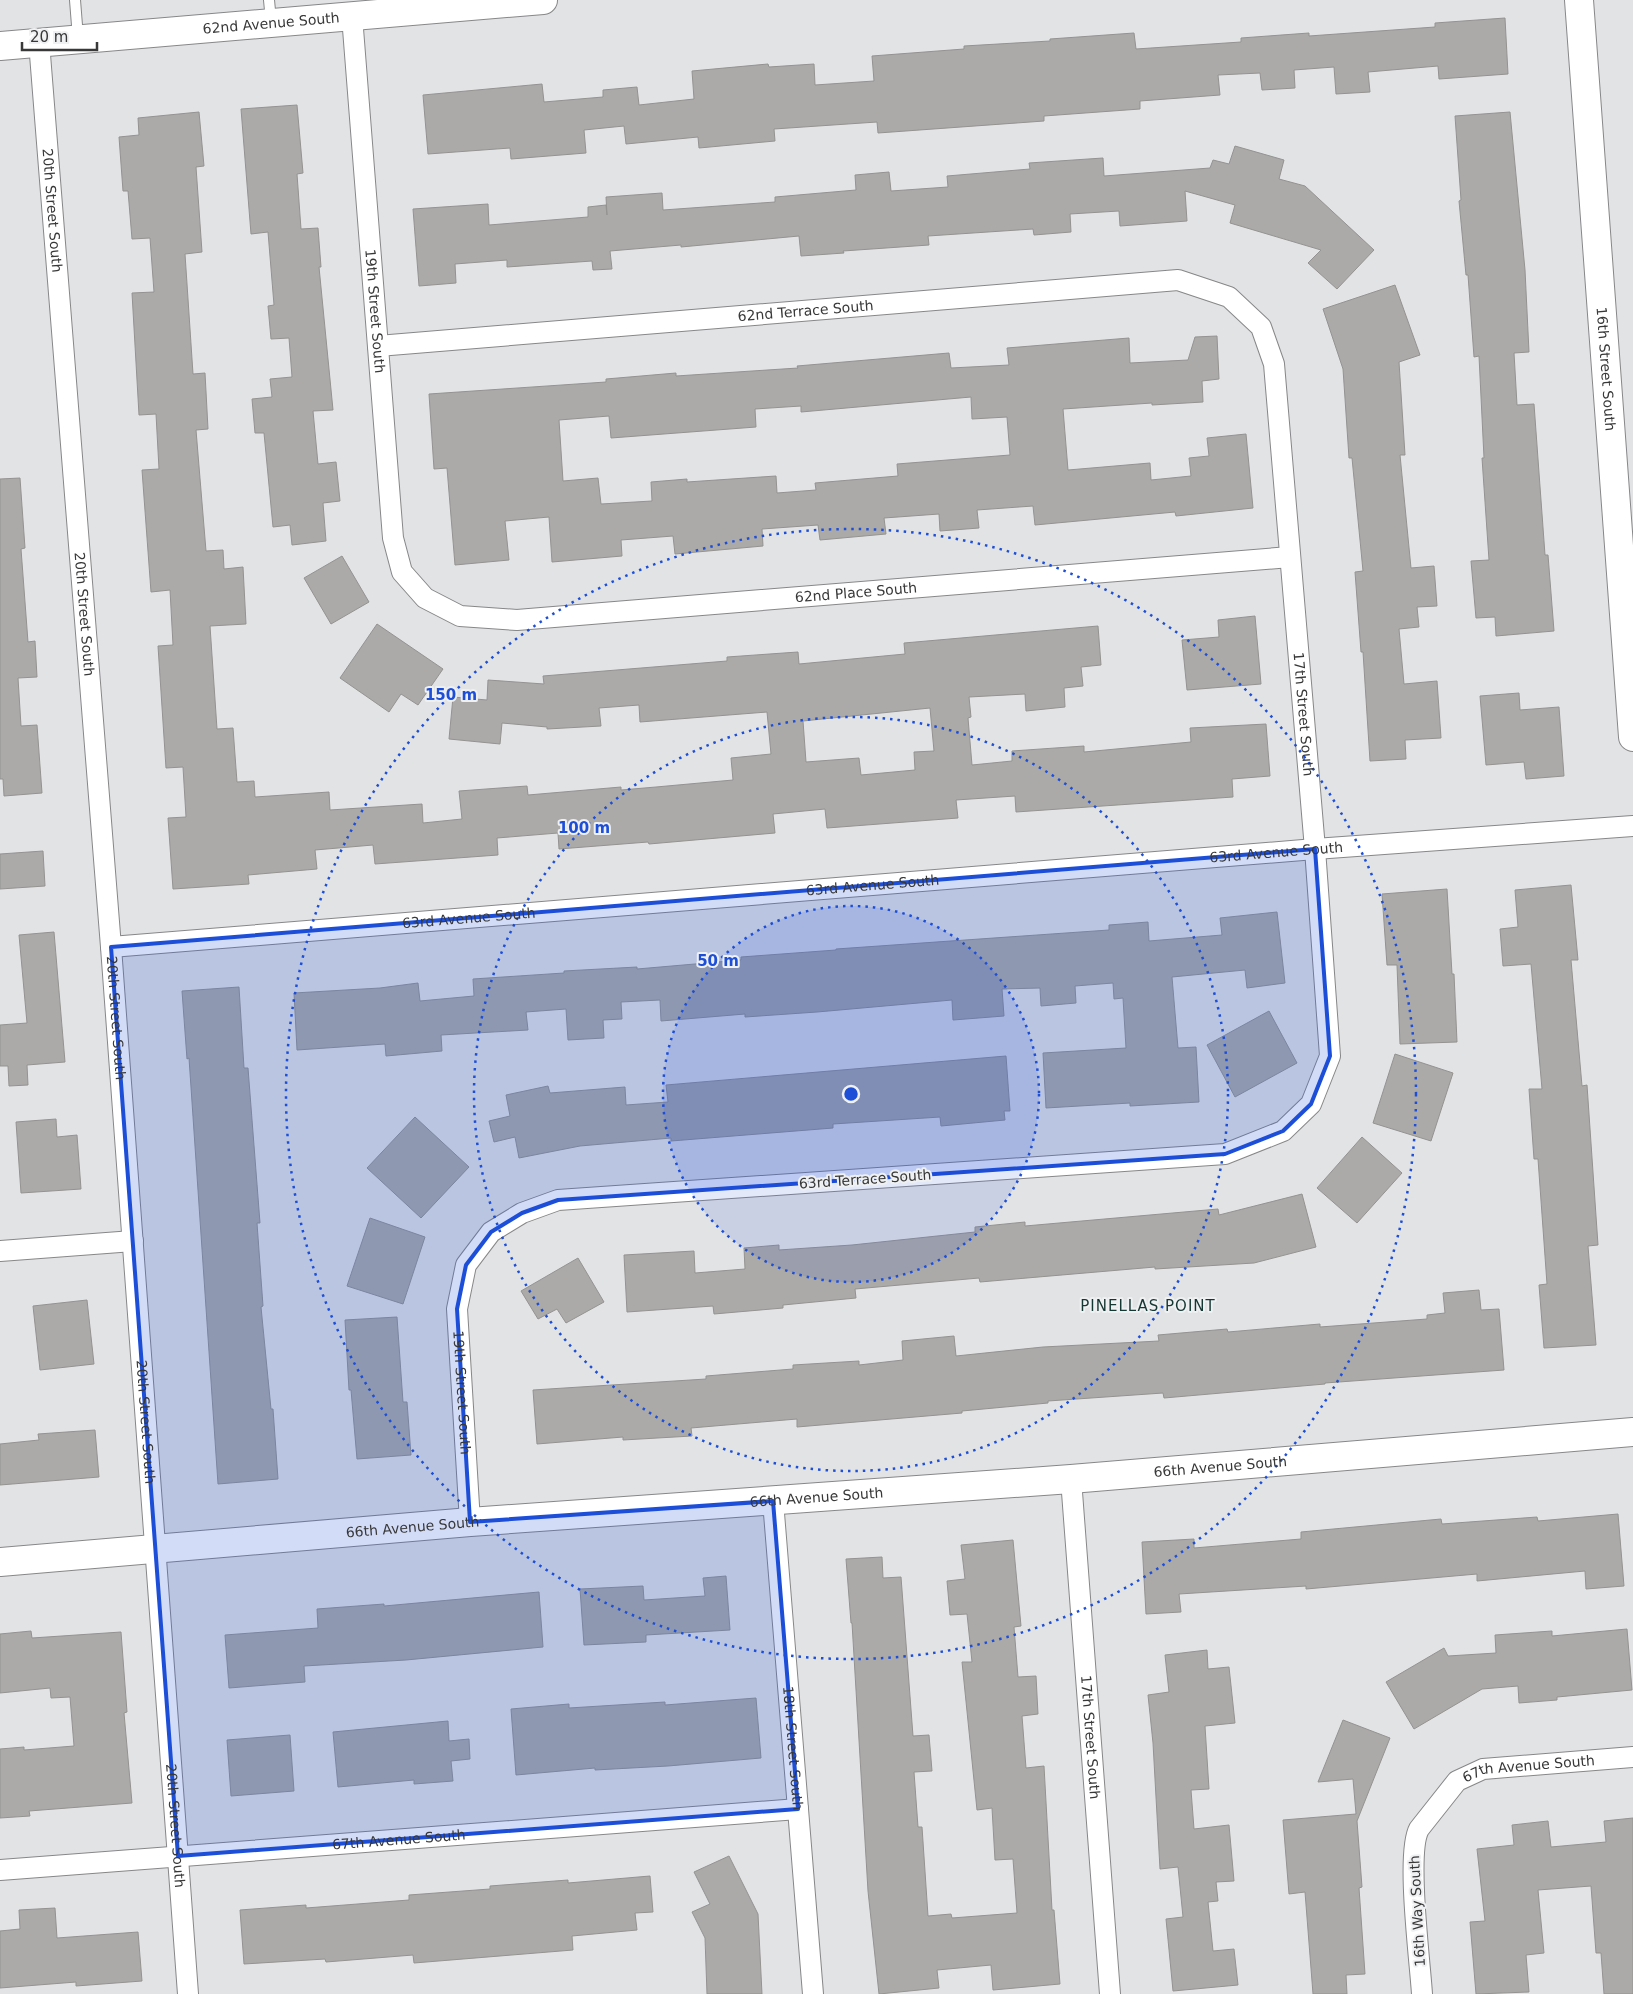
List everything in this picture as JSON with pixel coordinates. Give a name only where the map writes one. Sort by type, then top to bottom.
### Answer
[{"type":"street","name":"62nd Avenue South","points":[[0,46],[78,39],[270,11],[352,16],[543,0]]},
{"type":"street","name":"16th Street South","points":[[1579,0],[1633,737]]},
{"type":"street","name":"19th Street South","points":[[352,16],[393,538],[402,572],[425,598]]},
{"type":"street","name":"20th Street South","points":[[39,42],[111,947],[188,1994]]},
{"type":"street","name":"62nd Terrace South","points":[[378,346],[1178,280],[1229,297]]},
{"type":"street","name":"17th Street South","points":[[1229,297],[1261,327],[1274,364],[1315,850],[1330,1056],[1311,1104],[1283,1131]]},
{"type":"street","name":"62nd Place South","points":[[425,598],[460,616],[517,620],[1290,557]]},
{"type":"street","name":"63rd Avenue South","points":[[111,947],[1633,826]]},
{"type":"street","name":"63rd Terrace South","points":[[466,1265],[491,1232],[522,1213],[558,1200],[1225,1154],[1283,1131]]},
{"type":"street","points":[[0,1251],[133,1241]]},
{"type":"street","name":"19th Street South","points":[[466,1265],[457,1309],[470,1522]]},
{"type":"street","name":"66th Avenue South","points":[[0,1562],[470,1522],[773,1502],[1071,1479],[1633,1432]]},
{"type":"street","name":"17th Street South","points":[[1071,1479],[1110,1994]]},
{"type":"street","name":"18th Street South","points":[[773,1502],[813,1994]]},
{"type":"street","name":"67th Avenue South","points":[[1419,1829],[1457,1781],[1483,1769],[1633,1757]]},
{"type":"street","name":"67th Avenue South","points":[[0,1870],[798,1809]]},
{"type":"street","name":"16th Way South","points":[[1419,1829],[1414,1837],[1414,1881],[1422,1994]]},
{"type":"lane","points":[[76,0],[78,39]]},
{"type":"highlighted area","points":[[1315,849],[1330,1056],[1311,1104],[1283,1131],[1225,1154],[558,1200],[522,1213],[491,1232],[466,1265],[457,1309],[470,1522],[773,1501],[798,1809],[178,1856],[111,947]]},
{"type":"building","points":[[1505,18],[1508,74],[1439,79],[1438,66],[1368,72],[1370,92],[1336,94],[1334,67],[1294,70],[1295,88],[1262,90],[1260,73],[1218,75],[1220,95],[1140,101],[1140,109],[1044,116],[1044,121],[878,133],[877,122],[774,129],[775,141],[699,148],[698,137],[626,144],[624,126],[584,130],[586,153],[511,159],[510,148],[428,154],[423,95],[542,84],[544,102],[603,97],[603,90],[637,87],[639,105],[694,99],[692,71],[768,64],[769,67],[814,64],[815,85],[874,81],[872,56],[964,49],[964,46],[1050,41],[1050,39],[1134,33],[1136,49],[1241,42],[1241,38],[1309,33],[1309,36],[1435,27],[1435,23]]},
{"type":"building","points":[[297,105],[303,173],[297,174],[301,229],[318,228],[321,267],[319,267],[333,410],[313,411],[318,464],[336,462],[340,501],[323,503],[326,541],[292,545],[290,525],[273,527],[264,433],[255,433],[252,399],[272,397],[270,379],[292,377],[289,338],[271,339],[268,306],[274,305],[268,232],[251,234],[241,109]]},
{"type":"building","points":[[199,112],[204,166],[196,167],[202,252],[185,254],[193,374],[205,373],[208,429],[196,430],[206,551],[223,550],[224,569],[243,567],[246,624],[210,626],[217,729],[233,728],[237,782],[254,781],[255,797],[329,792],[330,810],[422,804],[423,823],[462,819],[459,791],[527,786],[528,795],[621,787],[621,790],[733,780],[731,758],[771,754],[767,712],[640,722],[639,705],[599,708],[601,726],[547,729],[547,727],[502,723],[500,744],[449,739],[453,697],[487,700],[488,680],[544,684],[543,676],[727,661],[727,657],[798,652],[799,664],[905,654],[904,643],[1098,626],[1101,665],[1081,667],[1083,686],[1064,688],[1065,707],[1026,711],[1025,694],[969,697],[971,717],[968,718],[972,765],[1012,761],[1012,751],[1084,746],[1084,752],[1191,742],[1190,728],[1266,724],[1270,776],[1232,779],[1233,797],[1016,812],[1015,796],[956,800],[958,818],[827,828],[825,809],[773,814],[775,833],[649,844],[648,842],[559,849],[558,833],[497,838],[498,855],[375,864],[373,845],[315,850],[317,869],[248,875],[249,884],[173,889],[168,818],[186,817],[183,767],[166,768],[158,646],[173,645],[170,590],[151,592],[142,470],[159,469],[156,414],[139,415],[132,293],[154,292],[150,238],[132,239],[128,191],[123,191],[119,137],[139,135],[138,118]],"holes":[[[930,708],[934,751],[914,752],[915,770],[861,775],[859,758],[806,762],[803,721]]]},
{"type":"building","points":[[1510,112],[1525,270],[1529,352],[1514,353],[1517,405],[1534,404],[1545,555],[1548,555],[1554,631],[1496,636],[1495,617],[1476,618],[1471,561],[1489,560],[1482,458],[1484,458],[1479,356],[1474,357],[1468,275],[1466,275],[1459,201],[1461,200],[1455,116]]},
{"type":"building","points":[[1235,146],[1284,160],[1279,179],[1305,186],[1374,250],[1337,289],[1308,263],[1321,250],[1230,223],[1235,205],[1185,191],[1187,221],[1120,226],[1119,211],[1070,214],[1071,232],[1034,235],[1033,229],[928,236],[929,245],[801,256],[799,236],[681,247],[681,245],[610,251],[612,269],[593,270],[592,261],[507,267],[507,260],[455,264],[456,283],[419,286],[413,209],[488,204],[489,225],[588,217],[588,207],[606,205],[607,215],[606,197],[662,193],[663,210],[775,202],[775,197],[856,190],[855,175],[889,172],[891,191],[948,187],[947,176],[1030,169],[1029,163],[1103,158],[1104,176],[1210,168],[1213,160],[1229,164]]},
{"type":"building","points":[[1395,285],[1420,355],[1399,362],[1405,455],[1400,455],[1411,568],[1434,566],[1437,606],[1417,607],[1419,627],[1399,629],[1404,684],[1437,681],[1441,738],[1405,740],[1406,759],[1370,761],[1363,652],[1361,652],[1355,572],[1363,571],[1352,458],[1349,458],[1343,369],[1323,309]]},
{"type":"building","points":[[1217,336],[1219,379],[1202,381],[1203,402],[1152,405],[1152,403],[1063,409],[1068,470],[1150,463],[1151,480],[1191,476],[1189,458],[1209,456],[1207,438],[1246,434],[1253,508],[1176,516],[1175,512],[1035,525],[1033,506],[977,510],[979,528],[940,531],[939,514],[884,518],[886,534],[820,540],[818,525],[762,529],[763,546],[675,554],[673,536],[621,540],[622,556],[552,562],[549,517],[505,521],[509,560],[455,565],[447,468],[434,469],[429,394],[606,382],[606,379],[676,373],[676,376],[798,368],[797,366],[949,353],[951,368],[1009,365],[1007,348],[1129,338],[1130,363],[1188,360],[1195,337]],"holes":[[[971,397],[972,419],[1007,417],[1010,455],[897,464],[898,476],[815,483],[816,490],[777,493],[776,476],[687,482],[687,479],[651,482],[652,501],[601,504],[598,478],[563,481],[559,420],[609,416],[611,438],[756,427],[755,409],[801,406],[801,412]]]},
{"type":"building","points":[[20,478],[25,548],[21,549],[28,642],[35,641],[37,677],[18,678],[21,726],[37,725],[42,793],[4,796],[3,779],[0,779],[0,479]]},
{"type":"building","points":[[342,556],[369,602],[331,624],[304,578]]},
{"type":"building","points":[[1255,616],[1261,684],[1187,690],[1182,640],[1219,637],[1218,620]]},
{"type":"building","points":[[377,624],[443,669],[418,705],[401,694],[389,712],[340,678]]},
{"type":"building","points":[[1519,693],[1520,710],[1559,707],[1564,776],[1526,779],[1524,762],[1486,765],[1480,696]]},
{"type":"building","points":[[43,851],[45,886],[0,889],[0,854]]},
{"type":"building","points":[[1571,885],[1578,960],[1571,960],[1582,1086],[1587,1085],[1598,1245],[1588,1246],[1596,1345],[1544,1348],[1539,1285],[1547,1284],[1538,1159],[1534,1159],[1529,1089],[1542,1089],[1531,964],[1503,966],[1500,929],[1518,927],[1515,890]]},
{"type":"building","points":[[1447,889],[1457,1042],[1400,1044],[1397,965],[1387,965],[1382,894]]},
{"type":"building","points":[[1277,912],[1285,983],[1247,988],[1245,970],[1172,977],[1178,1048],[1196,1047],[1199,1102],[1130,1106],[1130,1103],[1046,1108],[1043,1053],[1126,1048],[1123,998],[1114,999],[1113,983],[1075,986],[1076,1003],[1041,1006],[1040,988],[1002,989],[1004,1016],[953,1020],[952,1000],[817,1012],[745,1017],[745,1014],[661,1021],[660,1000],[621,1002],[622,1019],[603,1020],[604,1038],[568,1040],[566,1009],[526,1012],[528,1030],[441,1035],[442,1051],[386,1056],[385,1044],[297,1050],[294,993],[380,988],[418,983],[420,1001],[474,996],[473,979],[564,973],[564,971],[637,967],[637,969],[741,960],[741,957],[836,949],[1109,930],[1109,925],[1148,922],[1149,941],[1222,935],[1220,918]]},
{"type":"building","points":[[54,932],[65,1062],[27,1065],[28,1085],[9,1086],[8,1066],[0,1066],[0,1025],[27,1023],[19,935]]},
{"type":"building","points":[[239,987],[244,1068],[248,1068],[260,1223],[257,1223],[263,1306],[261,1307],[271,1409],[273,1409],[278,1479],[218,1484],[189,1058],[187,1059],[182,991]]},
{"type":"building","points":[[1269,1011],[1297,1063],[1235,1097],[1207,1045]]},
{"type":"building","points":[[1395,1054],[1453,1073],[1431,1141],[1373,1123]]},
{"type":"building","points":[[1006,1056],[1010,1111],[1004,1111],[1005,1120],[941,1126],[940,1117],[833,1124],[833,1128],[671,1141],[671,1138],[580,1146],[519,1158],[515,1137],[494,1142],[489,1121],[510,1116],[506,1095],[548,1086],[550,1093],[625,1087],[626,1105],[668,1102],[666,1085]]},
{"type":"building","points":[[415,1117],[469,1167],[421,1218],[367,1168]]},
{"type":"building","points":[[56,1119],[57,1137],[77,1135],[81,1189],[21,1193],[16,1122]]},
{"type":"building","points":[[1362,1137],[1402,1173],[1357,1223],[1317,1188]]},
{"type":"building","points":[[1302,1194],[1316,1247],[1254,1263],[1155,1269],[1155,1267],[980,1282],[979,1278],[855,1289],[856,1298],[783,1305],[783,1308],[714,1314],[713,1306],[627,1312],[624,1255],[694,1251],[695,1273],[745,1269],[744,1248],[779,1245],[779,1250],[852,1245],[975,1232],[975,1227],[1025,1222],[1025,1226],[1218,1209],[1219,1215]]},
{"type":"building","points":[[370,1218],[425,1237],[403,1304],[347,1286]]},
{"type":"building","points":[[578,1258],[604,1302],[566,1323],[557,1309],[538,1319],[521,1291]]},
{"type":"building","points":[[1479,1290],[1481,1310],[1499,1309],[1504,1370],[1325,1383],[1164,1398],[1163,1393],[1048,1401],[1048,1403],[962,1411],[962,1413],[797,1427],[797,1419],[691,1428],[692,1436],[623,1440],[623,1437],[537,1444],[533,1390],[706,1379],[706,1376],[793,1369],[793,1365],[859,1361],[859,1365],[903,1360],[902,1341],[954,1336],[956,1356],[1043,1347],[1159,1341],[1158,1335],[1227,1329],[1228,1332],[1320,1324],[1320,1327],[1427,1319],[1427,1315],[1445,1313],[1443,1293]]},
{"type":"building","points":[[87,1300],[94,1364],[40,1370],[33,1306]]},
{"type":"building","points":[[397,1317],[403,1402],[407,1402],[411,1455],[357,1459],[351,1390],[349,1390],[345,1320]]},
{"type":"building","points":[[95,1430],[99,1477],[0,1485],[0,1444],[39,1440],[38,1434]]},
{"type":"building","points":[[1618,1514],[1624,1586],[1586,1589],[1585,1571],[1477,1581],[1477,1574],[1306,1589],[1306,1586],[1179,1594],[1181,1612],[1146,1614],[1142,1542],[1194,1539],[1194,1548],[1301,1539],[1301,1532],[1441,1519],[1442,1524],[1537,1517],[1538,1521]]},
{"type":"building","points":[[1013,1540],[1021,1626],[1014,1627],[1018,1677],[1036,1676],[1038,1714],[1022,1716],[1026,1768],[1044,1766],[1052,1910],[1054,1910],[1060,1984],[993,1990],[991,1965],[937,1970],[939,1988],[879,1994],[868,1891],[852,1623],[846,1559],[882,1557],[883,1578],[901,1577],[913,1736],[929,1735],[932,1771],[914,1772],[918,1827],[922,1827],[928,1916],[951,1914],[952,1918],[1017,1913],[1013,1859],[995,1860],[992,1808],[977,1810],[962,1662],[972,1662],[967,1614],[950,1615],[947,1581],[965,1579],[961,1545]]},
{"type":"building","points":[[726,1576],[730,1630],[646,1635],[646,1642],[584,1645],[580,1589],[643,1586],[644,1600],[705,1596],[703,1578]]},
{"type":"building","points":[[539,1592],[543,1647],[406,1660],[304,1666],[305,1682],[229,1688],[225,1635],[318,1628],[317,1609],[384,1604],[384,1606]]},
{"type":"building","points":[[1627,1629],[1632,1690],[1557,1697],[1557,1700],[1519,1703],[1518,1686],[1482,1689],[1414,1729],[1386,1682],[1444,1648],[1448,1656],[1496,1653],[1495,1635],[1552,1631],[1552,1636]]},
{"type":"building","points":[[31,1631],[32,1638],[121,1632],[127,1712],[124,1713],[132,1803],[29,1811],[30,1816],[0,1818],[0,1749],[24,1747],[24,1750],[74,1746],[70,1697],[51,1698],[50,1688],[0,1693],[0,1634]]},
{"type":"building","points":[[1207,1650],[1208,1669],[1229,1667],[1235,1723],[1205,1726],[1209,1789],[1191,1790],[1194,1829],[1229,1825],[1234,1881],[1216,1882],[1218,1901],[1208,1902],[1213,1951],[1234,1949],[1238,1985],[1173,1991],[1166,1919],[1183,1917],[1178,1867],[1160,1869],[1153,1743],[1148,1695],[1169,1692],[1165,1655]]},
{"type":"building","points":[[756,1698],[761,1758],[668,1766],[595,1770],[595,1768],[516,1775],[511,1709],[569,1704],[569,1708],[665,1702],[665,1705]]},
{"type":"building","points":[[1343,1720],[1390,1738],[1357,1821],[1362,1887],[1359,1888],[1365,1974],[1346,1975],[1347,1994],[1313,1994],[1305,1892],[1289,1894],[1283,1820],[1356,1814],[1353,1779],[1318,1782]]},
{"type":"building","points":[[448,1721],[449,1741],[469,1739],[470,1759],[451,1761],[453,1781],[414,1784],[414,1780],[338,1787],[333,1732]]},
{"type":"building","points":[[290,1735],[294,1791],[231,1796],[227,1740]]},
{"type":"building","points":[[1633,1818],[1633,1994],[1604,1994],[1601,1953],[1596,1953],[1591,1886],[1538,1890],[1544,1953],[1526,1955],[1529,1992],[1476,1994],[1470,1922],[1485,1921],[1477,1849],[1514,1845],[1512,1825],[1548,1821],[1551,1847],[1606,1842],[1604,1821]]},
{"type":"building","points":[[729,1856],[758,1914],[762,1994],[707,1994],[705,1938],[692,1912],[710,1904],[694,1872]]},
{"type":"building","points":[[650,1876],[653,1912],[635,1913],[637,1930],[572,1936],[573,1950],[414,1963],[413,1955],[326,1962],[325,1959],[244,1964],[240,1910],[306,1905],[306,1908],[409,1900],[409,1895],[490,1889],[490,1886],[568,1880],[568,1883]]},
{"type":"building","points":[[55,1908],[57,1938],[138,1932],[142,1981],[76,1986],[76,1982],[0,1988],[0,1931],[20,1929],[19,1910]]},
{"type":"district","name":"PINELLAS POINT","points":[[1148,1306]]}]
